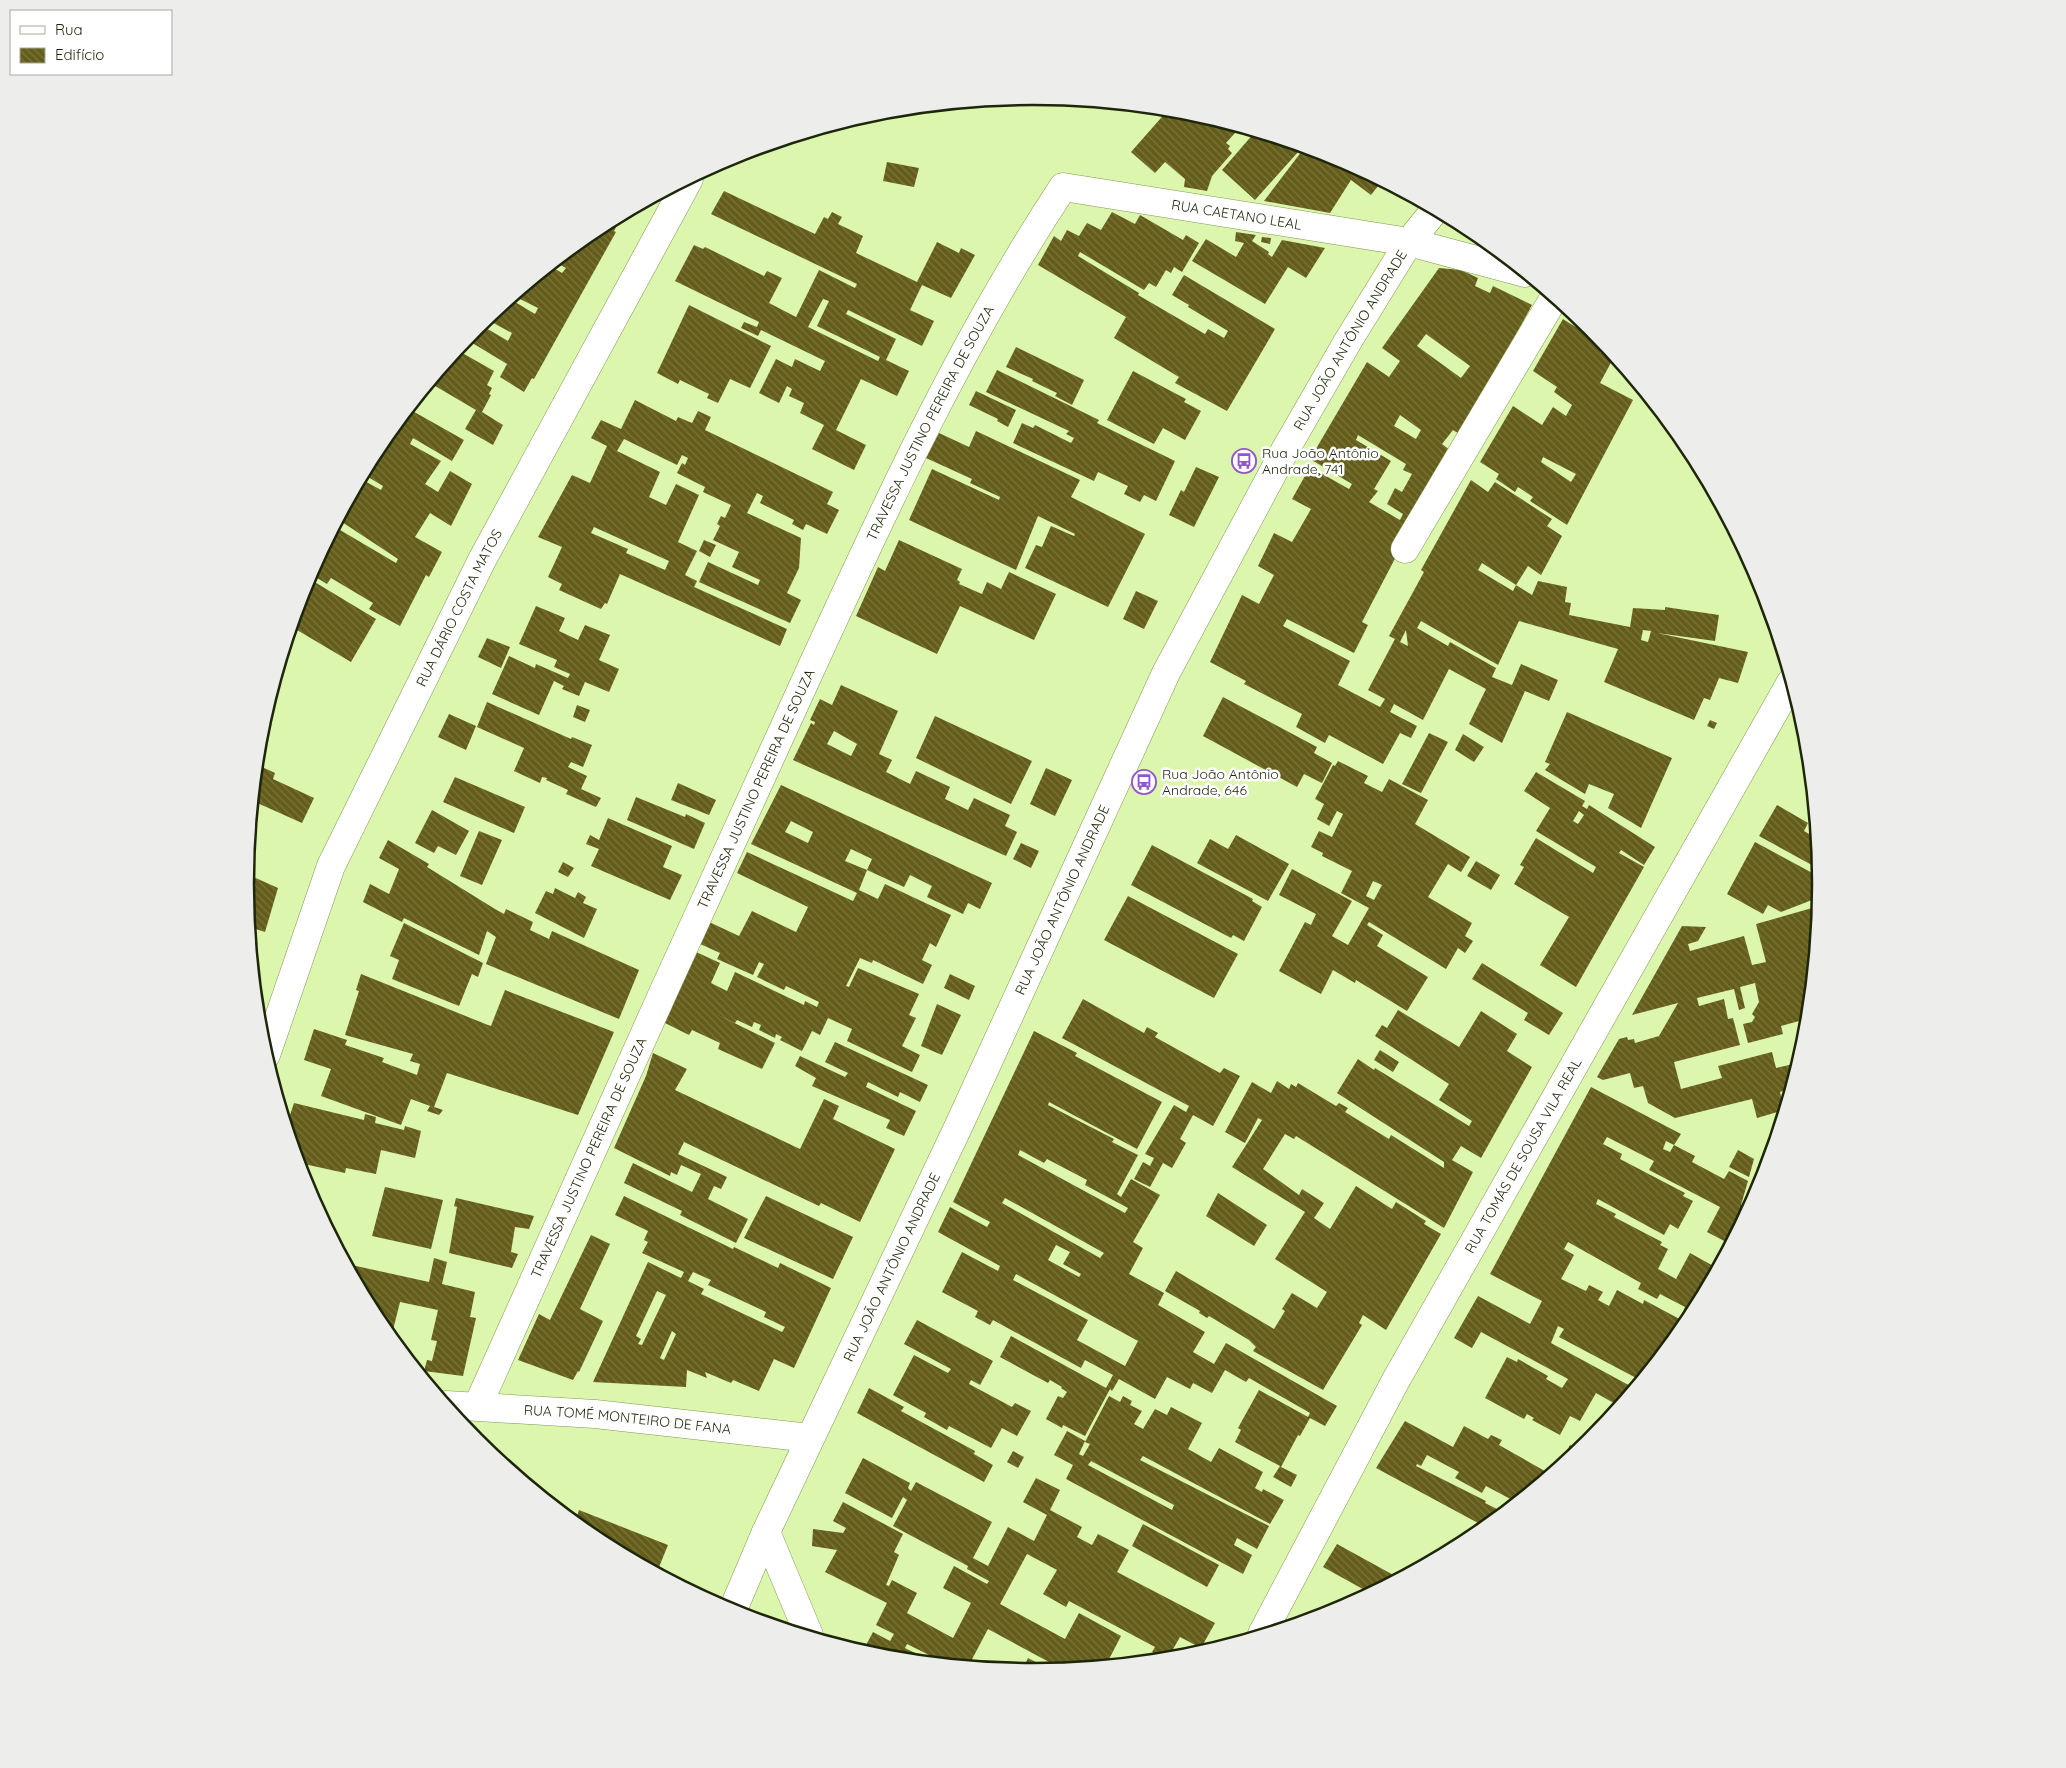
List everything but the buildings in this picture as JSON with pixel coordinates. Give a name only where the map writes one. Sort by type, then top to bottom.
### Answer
[{"type":"street","name":"RUA DÁRIO COSTA MATOS","points":[[270,1042],[331,866],[482,560],[686,186]]},
{"type":"street","name":"RUA CAETANO LEAL","points":[[1063,188],[1409,242],[1511,269]]},
{"type":"street","name":"TRAVESSA JUSTINO PEREIRA DE SOUZA","points":[[478,1406],[582,1168],[840,606],[915,451],[973,339],[1022,250],[1063,188]]},
{"type":"street","name":"RUA JOÃO ANTÔNIO ANDRADE","points":[[735,1604],[766,1532],[960,1123],[1166,673],[1284,452],[1348,341],[1409,242],[1431,214]]},
{"type":"street","points":[[1405,549],[1551,302]]},
{"type":"street","name":"RUA TOMÁS DE SOUSA VILA REAL","points":[[1266,1627],[1396,1380],[1787,689]]},
{"type":"street","name":"RUA TOMÉ MONTEIRO DE FANA","points":[[454,1405],[595,1414],[810,1438]]},
{"type":"street","points":[[766,1532],[806,1629]]},
{"type":"place","name":"Rua João Antônio Andrade, 741","points":[[1244,461]]},
{"type":"place","name":"Rua João Antônio Andrade, 646","points":[[1144,782]]}]
